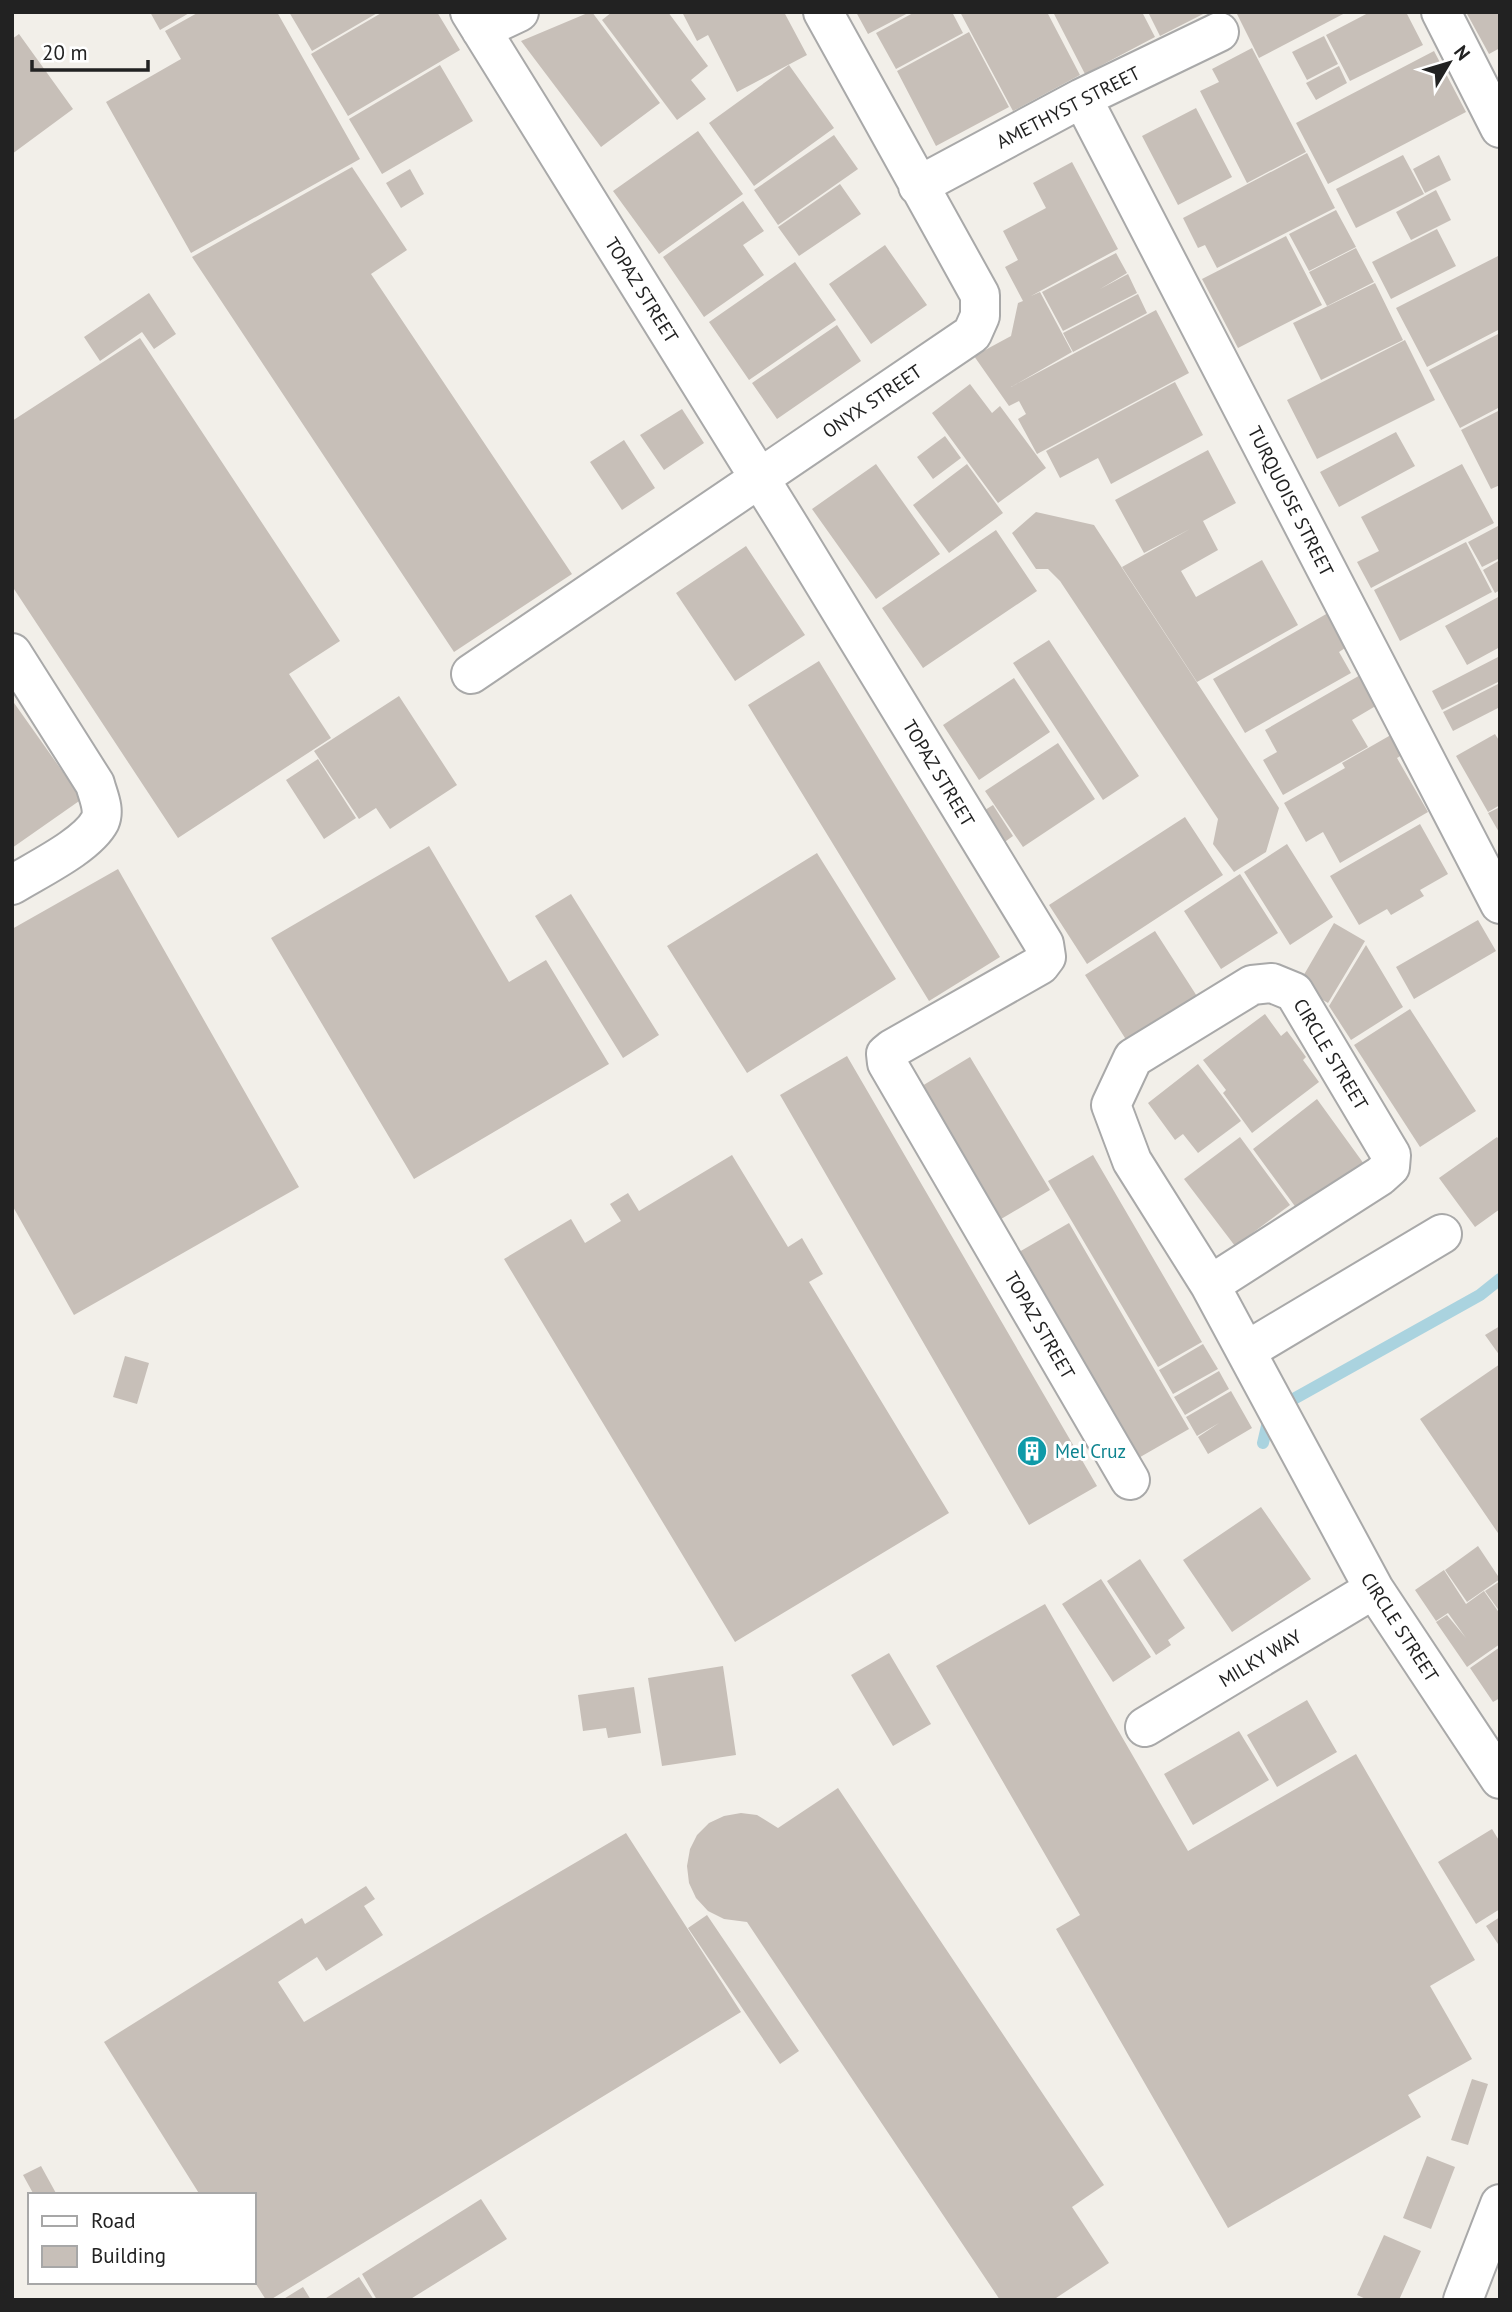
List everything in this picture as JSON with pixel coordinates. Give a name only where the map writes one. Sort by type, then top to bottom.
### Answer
[{"type":"street","points":[[475,21],[519,12]]},
{"type":"street","name":"ONYX STREET","points":[[471,674],[972,334],[980,316],[980,295],[823,12]]},
{"type":"street","points":[[1441,12],[1500,128]]},
{"type":"street","name":"TOPAZ STREET","points":[[475,21],[1044,944],[1046,957],[1040,965],[892,1049],[886,1054],[887,1063],[1130,1480]]},
{"type":"street","name":"AMETHYST STREET","points":[[918,186],[1082,98],[1219,32]]},
{"type":"street","name":"TURQUOISE STREET","points":[[1082,98],[1500,904]]},
{"type":"street","points":[[12,653],[95,784],[102,806],[100,820],[84,840],[12,885]]},
{"type":"street","name":"CIRCLE STREET","points":[[1210,1284],[1390,1167],[1391,1154],[1294,992],[1272,983],[1252,985],[1133,1058],[1111,1105],[1132,1161],[1210,1284],[1374,1589],[1500,1779]]},
{"type":"street","points":[[1246,1351],[1442,1234]]},
{"type":"street","name":"MILKY WAY","points":[[1146,1727],[1374,1589]]},
{"type":"street","points":[[1463,2300],[1500,2204]]},
{"type":"building","points":[[150,12],[191,12],[160,30]]},
{"type":"building","points":[[199,12],[277,12],[360,159],[191,253],[106,102],[181,59],[165,31]]},
{"type":"building","points":[[289,12],[379,12],[312,51]]},
{"type":"building","points":[[383,12],[437,12],[460,50],[348,116],[311,54]]},
{"type":"building","points":[[590,12],[660,103],[601,147],[521,41]]},
{"type":"building","points":[[612,12],[668,12],[708,66],[691,80],[706,99],[677,120],[602,20]]},
{"type":"building","points":[[682,12],[784,12],[807,55],[737,92],[708,35],[697,41]]},
{"type":"building","points":[[856,12],[910,12],[868,34]]},
{"type":"building","points":[[915,12],[952,12],[963,33],[896,69],[876,33]]},
{"type":"building","points":[[960,12],[1047,12],[1080,75],[1013,111]]},
{"type":"building","points":[[1053,12],[1142,12],[1155,37],[1085,74]]},
{"type":"building","points":[[1148,12],[1207,12],[1160,36]]},
{"type":"building","points":[[1236,12],[1347,12],[1259,58]]},
{"type":"building","points":[[1370,12],[1406,12],[1423,45],[1350,81],[1326,35]]},
{"type":"building","points":[[1466,12],[1500,12],[1500,48],[1489,54]]},
{"type":"building","points":[[969,32],[1009,107],[936,146],[897,71]]},
{"type":"building","points":[[19,34],[73,109],[12,154],[12,39]]},
{"type":"building","points":[[1324,36],[1338,64],[1307,80],[1292,52]]},
{"type":"building","points":[[1252,48],[1306,152],[1247,183],[1200,91],[1219,82],[1212,69]]},
{"type":"building","points":[[1434,51],[1466,112],[1328,184],[1296,123]]},
{"type":"building","points":[[440,65],[473,121],[382,174],[349,119]]},
{"type":"building","points":[[789,65],[834,128],[754,186],[709,123]]},
{"type":"building","points":[[1339,66],[1347,83],[1316,100],[1306,83]]},
{"type":"building","points":[[1196,108],[1232,177],[1178,205],[1142,136]]},
{"type":"building","points":[[698,131],[743,194],[659,254],[613,191]]},
{"type":"building","points":[[834,135],[858,169],[778,225],[754,190]]},
{"type":"building","points":[[1307,153],[1335,208],[1217,268],[1205,245],[1198,248],[1183,218]]},
{"type":"building","points":[[1403,155],[1424,194],[1356,228],[1336,189]]},
{"type":"building","points":[[1439,155],[1451,180],[1425,193],[1413,169]]},
{"type":"building","points":[[1072,162],[1118,249],[1031,296],[1040,292],[1072,352],[1011,387],[1156,310],[1189,373],[1037,454],[1018,419],[1026,414],[1019,401],[1009,406],[974,356],[1011,336],[1018,303],[1023,301],[1005,267],[1018,260],[1003,231],[1046,208],[1033,183]]},
{"type":"building","points":[[352,167],[407,250],[371,274],[572,574],[454,652],[192,257]]},
{"type":"building","points":[[410,169],[424,194],[401,208],[386,183]]},
{"type":"building","points":[[840,184],[861,214],[799,256],[778,227]]},
{"type":"building","points":[[1436,190],[1451,220],[1411,240],[1396,212]]},
{"type":"building","points":[[743,201],[764,231],[743,245],[764,275],[704,317],[663,257]]},
{"type":"building","points":[[1336,210],[1356,247],[1309,271],[1289,234]]},
{"type":"building","points":[[1437,229],[1456,266],[1391,299],[1372,262]]},
{"type":"building","points":[[1286,236],[1322,305],[1238,348],[1202,279]]},
{"type":"building","points":[[885,245],[927,305],[871,344],[829,284]]},
{"type":"building","points":[[1356,248],[1374,282],[1327,306],[1309,272]]},
{"type":"building","points":[[1116,253],[1127,273],[1100,289],[1128,274],[1137,293],[1063,331],[1042,292]]},
{"type":"building","points":[[1500,255],[1500,329],[1427,367],[1396,308]]},
{"type":"building","points":[[795,262],[836,320],[749,380],[709,322]]},
{"type":"building","points":[[1375,283],[1403,340],[1321,380],[1293,323]]},
{"type":"building","points":[[149,293],[176,334],[154,349],[142,332],[100,361],[84,337]]},
{"type":"building","points":[[1138,294],[1147,313],[1073,352],[1063,333]]},
{"type":"building","points":[[837,325],[861,361],[777,419],[752,383]]},
{"type":"building","points":[[1500,333],[1500,407],[1460,428],[1429,370]]},
{"type":"building","points":[[140,338],[340,641],[289,674],[331,738],[178,838],[12,586],[12,421]]},
{"type":"building","points":[[1405,340],[1435,400],[1317,459],[1287,400]]},
{"type":"building","points":[[1175,382],[1203,435],[1111,484],[1098,458],[1060,478],[1046,451]]},
{"type":"building","points":[[970,384],[992,413],[1000,406],[1046,468],[998,503],[932,413]]},
{"type":"building","points":[[682,409],[704,443],[664,470],[640,435]]},
{"type":"building","points":[[1500,410],[1500,485],[1491,489],[1461,430]]},
{"type":"building","points":[[1396,432],[1415,466],[1339,507],[1320,472]]},
{"type":"building","points":[[945,436],[961,458],[933,479],[917,457]]},
{"type":"building","points":[[624,440],[655,488],[622,510],[590,462]]},
{"type":"building","points":[[1208,450],[1236,503],[1203,521],[1218,550],[1181,571],[1196,597],[1262,560],[1298,625],[1197,682],[1122,567],[1190,529],[1144,553],[1115,500]]},
{"type":"building","points":[[876,464],[940,554],[876,599],[812,509]]},
{"type":"building","points":[[967,464],[1003,513],[949,553],[913,505]]},
{"type":"building","points":[[1462,464],[1494,523],[1371,588],[1357,562],[1379,551],[1361,517]]},
{"type":"building","points":[[1036,512],[1094,525],[1279,808],[1266,852],[1234,872],[1213,844],[1218,819],[1060,581],[1048,569],[1036,569],[1012,533]]},
{"type":"building","points":[[1498,526],[1500,558],[1482,567],[1468,542]]},
{"type":"building","points":[[996,530],[1037,591],[923,668],[882,608]]},
{"type":"building","points":[[1466,542],[1492,592],[1400,641],[1374,590]]},
{"type":"building","points":[[746,546],[805,635],[735,681],[676,593]]},
{"type":"building","points":[[1500,560],[1500,590],[1495,593],[1483,570]]},
{"type":"building","points":[[1500,596],[1500,647],[1467,665],[1445,626]]},
{"type":"building","points":[[1328,613],[1348,646],[1339,652],[1351,673],[1245,733],[1213,679]]},
{"type":"building","points":[[1049,640],[1139,776],[1103,800],[1013,663]]},
{"type":"building","points":[[1500,656],[1500,681],[1442,710],[1432,691]]},
{"type":"building","points":[[819,661],[1000,957],[929,1001],[748,705]]},
{"type":"building","points":[[1362,674],[1379,704],[1352,720],[1368,747],[1283,795],[1263,760],[1277,752],[1265,730]]},
{"type":"building","points":[[1014,678],[1050,732],[979,780],[943,725]]},
{"type":"building","points":[[1500,683],[1500,707],[1453,731],[1443,712]]},
{"type":"building","points":[[399,696],[457,785],[390,829],[376,808],[359,819],[314,751]]},
{"type":"building","points":[[12,700],[82,799],[12,848]]},
{"type":"building","points":[[1396,732],[1407,752],[1397,758],[1428,812],[1340,863],[1323,832],[1306,842],[1284,803],[1345,768],[1342,763]]},
{"type":"building","points":[[1495,734],[1500,742],[1500,805],[1488,812],[1456,756]]},
{"type":"building","points":[[1058,743],[1095,799],[1023,847],[985,791]]},
{"type":"building","points":[[318,759],[356,818],[324,839],[286,780]]},
{"type":"building","points":[[993,805],[1013,836],[999,846],[977,815]]},
{"type":"building","points":[[1500,807],[1500,834],[1488,813]]},
{"type":"building","points":[[1185,817],[1223,875],[1087,964],[1049,905]]},
{"type":"building","points":[[1420,824],[1448,874],[1420,890],[1424,896],[1391,915],[1387,909],[1359,925],[1330,876]]},
{"type":"building","points":[[1287,844],[1333,917],[1290,945],[1244,872]]},
{"type":"building","points":[[429,846],[509,982],[546,960],[609,1064],[414,1179],[271,938]]},
{"type":"building","points":[[817,853],[896,979],[747,1073],[667,946]]},
{"type":"building","points":[[118,869],[299,1187],[74,1315],[12,1205],[12,929]]},
{"type":"building","points":[[1240,874],[1278,933],[1221,969],[1184,911]]},
{"type":"building","points":[[571,894],[659,1035],[623,1058],[535,916]]},
{"type":"building","points":[[1478,920],[1496,951],[1414,999],[1396,967]]},
{"type":"building","points":[[1334,923],[1365,941],[1328,1003],[1298,985]]},
{"type":"building","points":[[1155,931],[1202,1004],[1132,1049],[1085,975]]},
{"type":"building","points":[[1366,945],[1403,1007],[1351,1040],[1329,1006]]},
{"type":"building","points":[[1410,1009],[1476,1111],[1420,1147],[1354,1045]]},
{"type":"building","points":[[1265,1014],[1281,1036],[1287,1031],[1306,1057],[1303,1060],[1319,1082],[1252,1133],[1223,1093],[1226,1090],[1203,1060]]},
{"type":"building","points":[[847,1056],[1097,1486],[1029,1525],[780,1095]]},
{"type":"building","points":[[970,1057],[1050,1190],[996,1222],[917,1089]]},
{"type":"building","points":[[1198,1064],[1241,1121],[1198,1153],[1183,1134],[1175,1140],[1148,1103]]},
{"type":"building","points":[[1317,1099],[1364,1164],[1297,1209],[1253,1149]]},
{"type":"building","points":[[1240,1137],[1290,1205],[1235,1246],[1184,1179]]},
{"type":"building","points":[[1497,1137],[1500,1141],[1500,1209],[1475,1227],[1439,1178]]},
{"type":"building","points":[[732,1155],[788,1247],[802,1238],[823,1274],[809,1282],[949,1513],[735,1642],[504,1259],[571,1219],[585,1243],[621,1221],[610,1204],[628,1193],[639,1211]]},
{"type":"building","points":[[1093,1155],[1202,1342],[1158,1367],[1048,1181]]},
{"type":"building","points":[[1069,1223],[1189,1429],[1135,1460],[1014,1255]]},
{"type":"building","points":[[1500,1326],[1500,1356],[1485,1335]]},
{"type":"building","points":[[1203,1344],[1218,1369],[1173,1394],[1159,1370]]},
{"type":"building","points":[[125,1356],[149,1363],[137,1404],[113,1397]]},
{"type":"building","points":[[1500,1364],[1500,1536],[1420,1419]]},
{"type":"building","points":[[1219,1371],[1229,1389],[1185,1415],[1174,1397]]},
{"type":"building","points":[[1231,1391],[1252,1428],[1208,1454],[1198,1437],[1219,1423],[1197,1436],[1186,1417]]},
{"type":"building","points":[[1261,1507],[1311,1579],[1232,1632],[1183,1560]]},
{"type":"building","points":[[1478,1546],[1500,1579],[1467,1602],[1445,1570]]},
{"type":"building","points":[[1140,1559],[1185,1628],[1168,1640],[1171,1645],[1156,1655],[1107,1581]]},
{"type":"building","points":[[1444,1570],[1466,1604],[1484,1591],[1500,1614],[1500,1644],[1467,1667],[1436,1622],[1447,1615],[1466,1638],[1448,1613],[1436,1621],[1415,1590]]},
{"type":"building","points":[[1101,1579],[1151,1657],[1113,1682],[1062,1604]]},
{"type":"building","points":[[1500,1581],[1500,1612],[1485,1591]]},
{"type":"building","points":[[1045,1604],[1188,1851],[1356,1754],[1475,1960],[1430,1986],[1472,2059],[1408,2095],[1421,2117],[1228,2228],[1056,1929],[1080,1915],[936,1666]]},
{"type":"building","points":[[1500,1647],[1500,1698],[1493,1702],[1470,1668]]},
{"type":"building","points":[[889,1653],[931,1724],[893,1746],[851,1675]]},
{"type":"building","points":[[723,1666],[736,1755],[662,1766],[648,1678]]},
{"type":"building","points":[[634,1687],[641,1733],[608,1738],[606,1728],[583,1731],[578,1695]]},
{"type":"building","points":[[1307,1700],[1337,1752],[1277,1787],[1247,1735]]},
{"type":"building","points":[[1239,1731],[1269,1780],[1193,1825],[1164,1774]]},
{"type":"building","points":[[838,1788],[1104,2185],[1072,2207],[1109,2263],[1053,2300],[1000,2300],[747,1922],[724,1919],[708,1911],[696,1898],[689,1883],[687,1866],[690,1849],[697,1835],[709,1823],[724,1816],[741,1813],[757,1815],[778,1828]]},
{"type":"building","points":[[1492,1829],[1500,1842],[1500,1909],[1476,1924],[1438,1862]]},
{"type":"building","points":[[626,1833],[741,2012],[266,2300],[256,2284],[256,2193],[199,2193],[104,2042],[302,1918],[305,1924],[366,1886],[375,1899],[364,1906],[383,1935],[326,1971],[317,1957],[278,1982],[304,2022]]},
{"type":"building","points":[[707,1915],[799,2051],[780,2064],[688,1928]]},
{"type":"building","points":[[1500,1917],[1500,1947],[1486,1926]]},
{"type":"building","points":[[1472,2079],[1488,2084],[1468,2145],[1451,2140]]},
{"type":"building","points":[[1427,2156],[1455,2167],[1431,2229],[1403,2218]]},
{"type":"building","points":[[41,2166],[56,2193],[33,2193],[23,2175]]},
{"type":"building","points":[[481,2199],[507,2239],[409,2300],[377,2300],[362,2274]]},
{"type":"building","points":[[1384,2235],[1421,2251],[1399,2300],[1368,2300],[1357,2295]]},
{"type":"building","points":[[359,2277],[374,2300],[323,2300]]},
{"type":"building","points":[[303,2287],[311,2300],[282,2300]]},
{"type":"waterway","points":[[1290,1401],[1480,1295],[1500,1279]]},
{"type":"waterway","points":[[1263,1443],[1270,1413]]},
{"type":"place","name":"Mel Cruz","points":[[1032,1451]]}]
